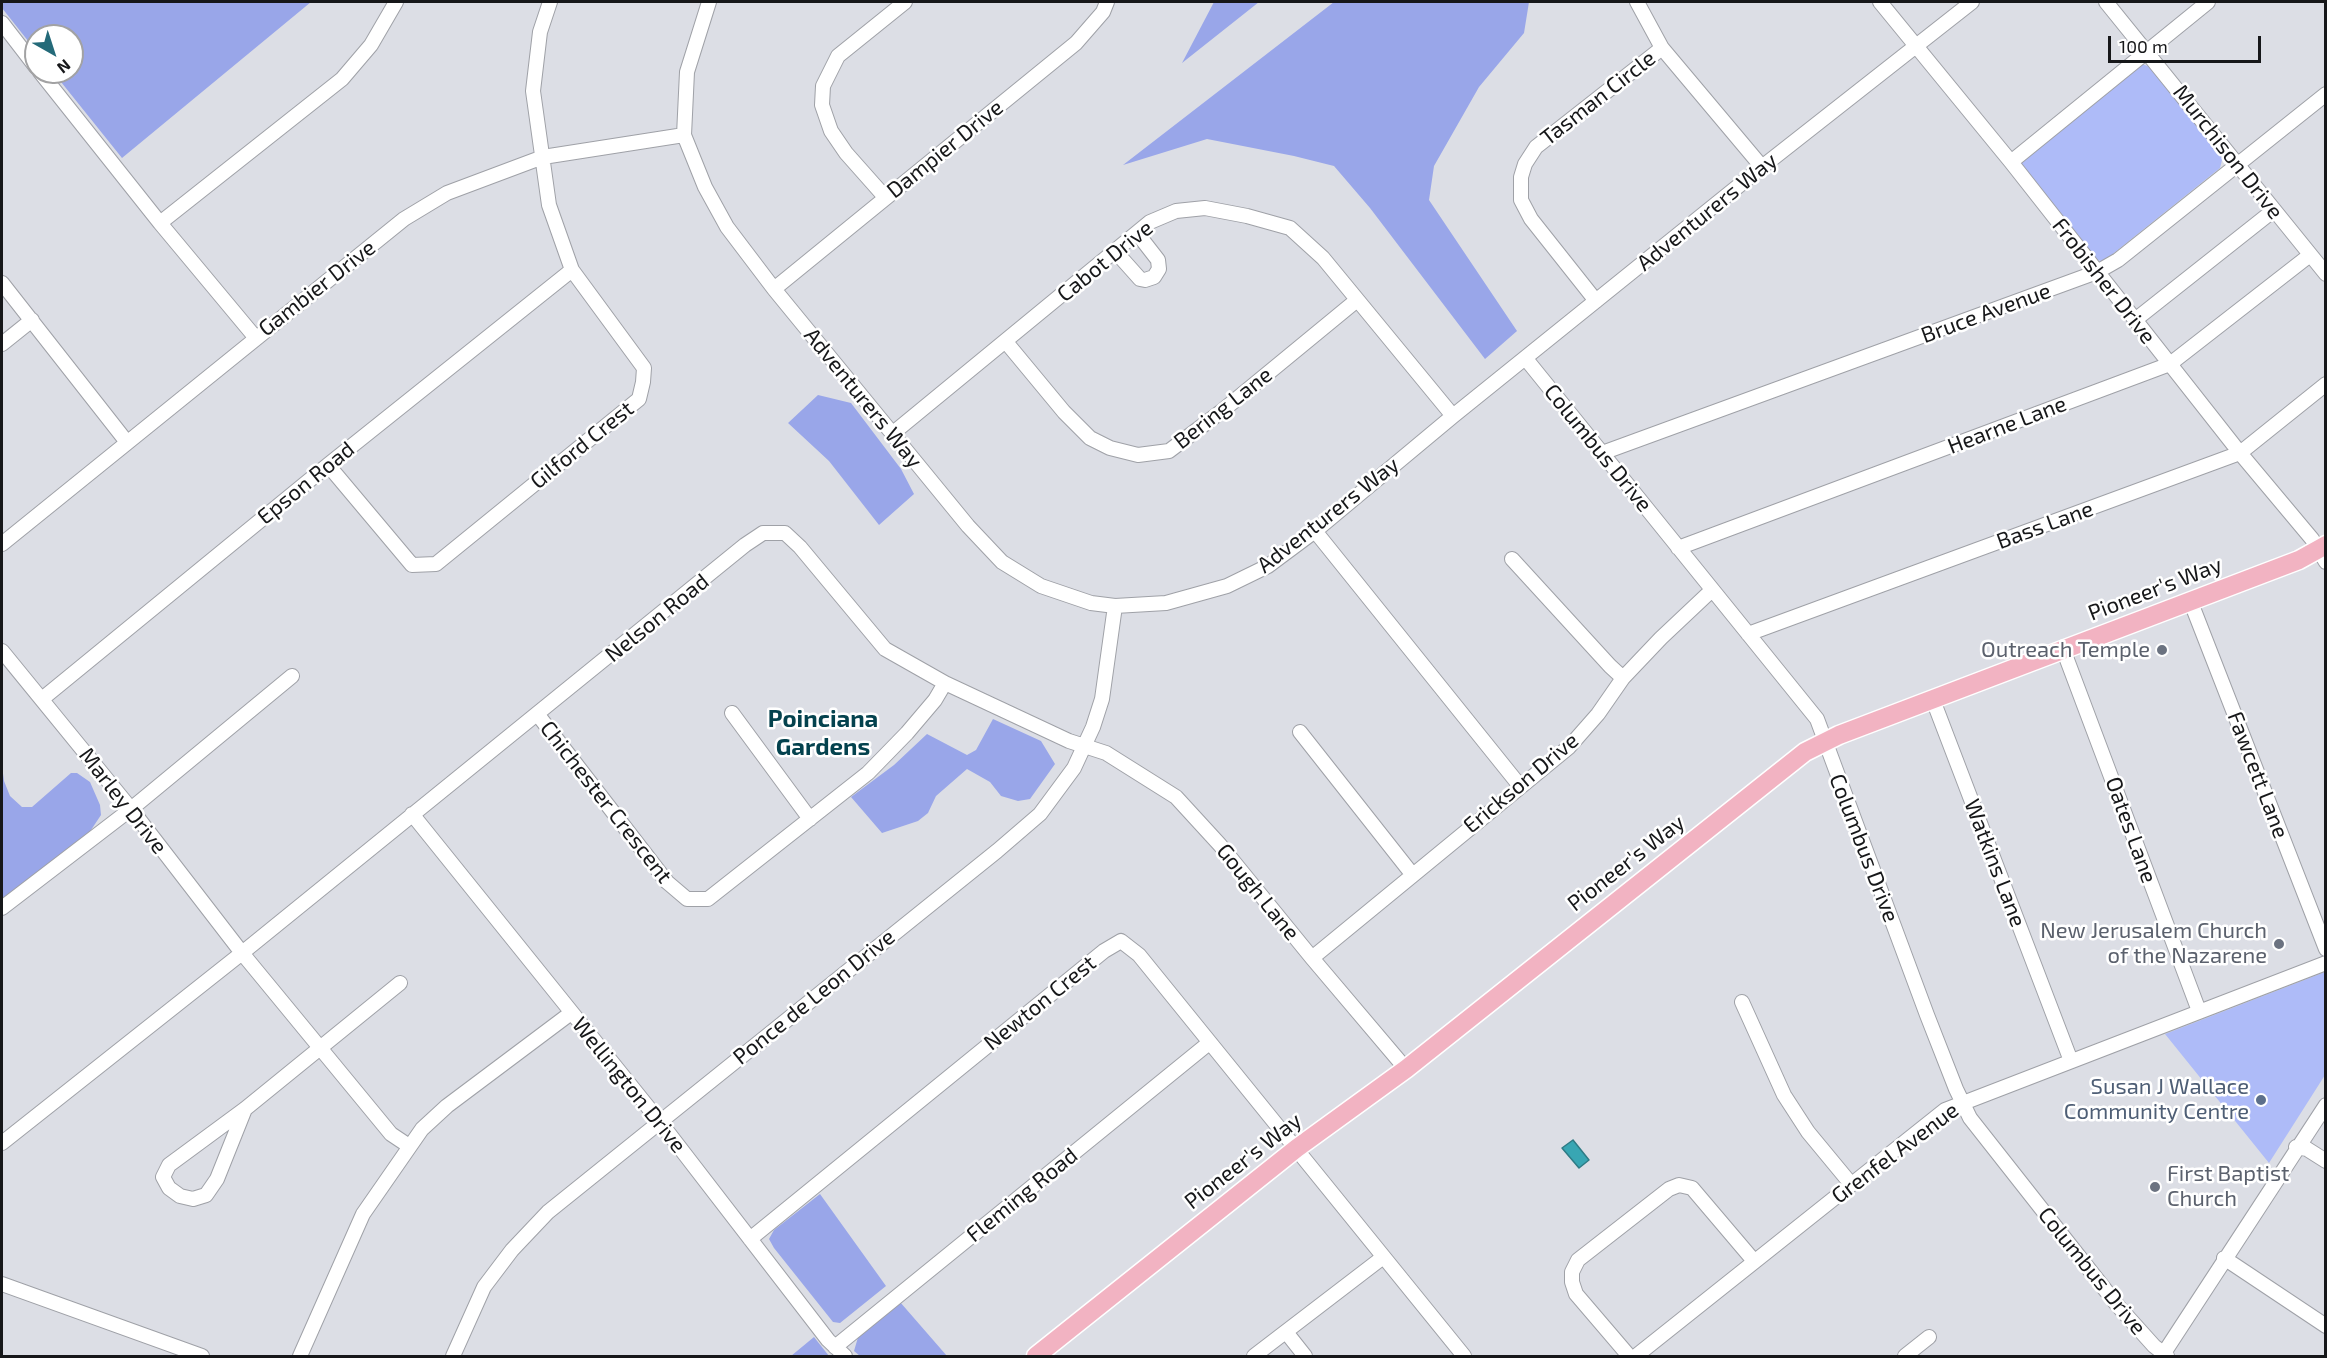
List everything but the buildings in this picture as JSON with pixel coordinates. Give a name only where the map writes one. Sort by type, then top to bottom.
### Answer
[{"type":"main road","name":"Pioneer's Way","points":[[1036,1356],[1297,1148],[1406,1068],[1805,752],[1824,742],[2063,649],[2323,552]]},
{"type":"street","points":[[160,223],[342,78],[371,45],[396,2]]},
{"type":"street","name":"Gilford Crest","points":[[328,465],[412,565],[436,564],[639,399],[644,368],[572,270],[549,205],[533,91],[540,32],[550,2]]},
{"type":"street","points":[[684,135],[687,72],[709,2]]},
{"type":"street","points":[[885,197],[846,153],[831,131],[822,105],[823,86],[838,56],[905,2]]},
{"type":"street","name":"Dampier Drive","points":[[774,289],[1076,44],[1103,12],[1107,2]]},
{"type":"street","points":[[1637,2],[1662,48],[1762,167]]},
{"type":"street","name":"Frobisher Drive","points":[[1880,2],[2011,162],[2240,453],[2323,552]]},
{"type":"street","name":"Adventurers Way","points":[[684,135],[705,187],[727,227],[774,289],[892,434],[968,526],[1002,562],[1041,586],[1091,603],[1115,606],[1166,603],[1227,586],[1268,566],[1762,167],[1972,2]]},
{"type":"street","name":"Murchison Drive","points":[[2106,2],[2148,51],[2325,274]]},
{"type":"street","points":[[2011,162],[2208,2]]},
{"type":"street","points":[[2,23],[24,51]]},
{"type":"street","name":"Tasman Circle","points":[[1596,301],[1544,236],[1526,209],[1521,200],[1521,177],[1525,164],[1536,147],[1662,48]]},
{"type":"street","points":[[50,84],[160,223],[255,337]]},
{"type":"street","name":"Bruce Avenue","points":[[1602,453],[2097,272],[2118,260],[2325,94]]},
{"type":"street","name":"Gambier Drive","points":[[2,544],[126,441],[404,219],[447,193],[543,157],[684,135]]},
{"type":"street","name":"Cabot Drive","points":[[892,434],[1150,222],[1176,211],[1205,208],[1247,216],[1290,228],[1323,258],[1453,416]]},
{"type":"street","points":[[2134,320],[2274,210]]},
{"type":"street","points":[[1115,251],[1136,277],[1145,280],[1154,277],[1159,269],[1158,260],[1137,233]]},
{"type":"street","name":"Hearne Lane","points":[[1678,548],[2170,364],[2310,255]]},
{"type":"street","name":"Epson Road","points":[[42,699],[328,465],[572,270]]},
{"type":"street","points":[[2,283],[126,441]]},
{"type":"street","name":"Bering Lane","points":[[1006,342],[1064,412],[1090,438],[1110,448],[1138,455],[1169,451],[1222,411],[1357,300]]},
{"type":"street","points":[[2,344],[32,320]]},
{"type":"street","name":"Columbus Drive","points":[[1526,359],[1817,719],[1927,1015],[1970,1118],[2118,1306],[2164,1356]]},
{"type":"street","name":"Bass Lane","points":[[1748,634],[2240,453],[2325,384]]},
{"type":"street","points":[[1314,531],[1520,786]]},
{"type":"street","name":"Nelson Road","points":[[2,1143],[538,715],[745,545],[763,533],[785,532],[885,649],[945,682],[1069,741],[1085,745]]},
{"type":"street","points":[[1512,560],[1606,663],[1623,678]]},
{"type":"street","name":"Erickson Drive","points":[[1312,958],[1569,747],[1598,714],[1623,678],[1712,590]]},
{"type":"street","name":"Fawcett Lane","points":[[2190,600],[2325,949]]},
{"type":"street","name":"Ponce de Leon Drive","points":[[453,1356],[484,1287],[512,1250],[548,1212],[1040,814],[1074,768],[1102,699],[1115,606]]},
{"type":"street","name":"Oates Lane","points":[[2063,649],[2199,1011]]},
{"type":"street","name":"Marley Drive","points":[[2,651],[131,809],[242,953],[392,1134],[409,1146]]},
{"type":"street","points":[[2,908],[131,809],[292,676]]},
{"type":"street","name":"Chichester Crescent","points":[[538,715],[667,882],[687,899],[708,899],[868,773],[935,700],[945,682]]},
{"type":"street","name":"Watkins Lane","points":[[1933,700],[2071,1060]]},
{"type":"street","points":[[732,713],[810,819]]},
{"type":"street","points":[[1300,732],[1412,874]]},
{"type":"street","name":"Gough Lane","points":[[1085,745],[1106,753],[1176,797],[1220,845],[1406,1068]]},
{"type":"street","name":"Wellington Drive","points":[[412,814],[660,1122],[840,1352]]},
{"type":"street","name":"Newton Crest","points":[[750,1239],[1104,951],[1120,941],[1139,955],[1297,1148],[1382,1258],[1464,1356]]},
{"type":"street","name":"Grenfel Avenue","points":[[1636,1356],[1945,1110],[2325,963]]},
{"type":"street","points":[[245,1109],[218,1179],[206,1195],[193,1199],[180,1196],[169,1188],[164,1177],[169,1165],[245,1109],[400,983]]},
{"type":"street","points":[[1742,1002],[1784,1095],[1808,1132],[1851,1185]]},
{"type":"street","points":[[300,1356],[363,1214],[409,1146],[447,1106],[571,1012]]},
{"type":"street","name":"Fleming Road","points":[[840,1352],[1209,1043]]},
{"type":"street","points":[[2164,1356],[2224,1258],[2325,1105]]},
{"type":"street","points":[[2296,1147],[2307,1149],[2325,1161]]},
{"type":"street","points":[[1629,1356],[1576,1294],[1572,1272],[1578,1260],[1669,1189],[1679,1185],[1692,1188],[1754,1261]]},
{"type":"street","points":[[1254,1356],[1382,1258]]},
{"type":"street","points":[[2224,1258],[2325,1326]]},
{"type":"street","points":[[2,1284],[201,1356]]},
{"type":"street","points":[[1286,1332],[1305,1356]]},
{"type":"street","points":[[1905,1356],[1929,1338]]},
{"type":"shaded area","points":[[2,2],[311,2],[122,158],[63,84],[84,84],[84,24],[24,24],[24,36],[2,8]]},
{"type":"shaded area","points":[[1214,2],[1259,2],[1182,63]]},
{"type":"shaded area","points":[[1334,2],[1529,2],[1524,33],[1479,87],[1434,166],[1429,200],[1517,331],[1485,359],[1370,208],[1334,166],[1207,139],[1123,165]]},
{"type":"shaded area","points":[[2142,64],[2150,67],[2223,156],[2220,168],[2101,261],[2094,259],[2020,167],[2023,157]]},
{"type":"shaded area","points":[[818,395],[851,403],[901,469],[914,494],[879,525],[829,461],[788,423]]},
{"type":"shaded area","points":[[993,719],[1041,741],[1055,764],[1030,799],[1018,801],[1001,796],[990,782],[967,769],[936,796],[928,813],[918,821],[882,833],[851,797],[894,765],[927,734],[967,755],[976,750]]},
{"type":"shaded area","points":[[2,766],[4,781],[10,796],[22,807],[32,807],[71,773],[77,773],[90,782],[100,805],[101,815],[87,836],[2,902]]},
{"type":"shaded area","points":[[2325,972],[2325,1075],[2269,1163],[2165,1034]]},
{"type":"shaded area","points":[[1573,1140],[1589,1160],[1579,1168],[1562,1148]]},
{"type":"shaded area","points":[[820,1194],[886,1286],[840,1323],[833,1322],[769,1239],[774,1230]]},
{"type":"shaded area","points":[[900,1302],[947,1356],[860,1356],[854,1351],[859,1334]]},
{"type":"shaded area","points":[[814,1337],[829,1356],[791,1356]]},
{"type":"place","name":"Outreach Temple","points":[[2162,650]]},
{"type":"place","name":"New Jerusalem Church of the Nazarene","points":[[2279,944]]},
{"type":"place","name":"Susan J Wallace Community Centre","points":[[2261,1100]]},
{"type":"place","name":"First Baptist Church","points":[[2155,1187]]},
{"type":"district","name":"Poinciana Gardens","points":[[823,733]]}]
